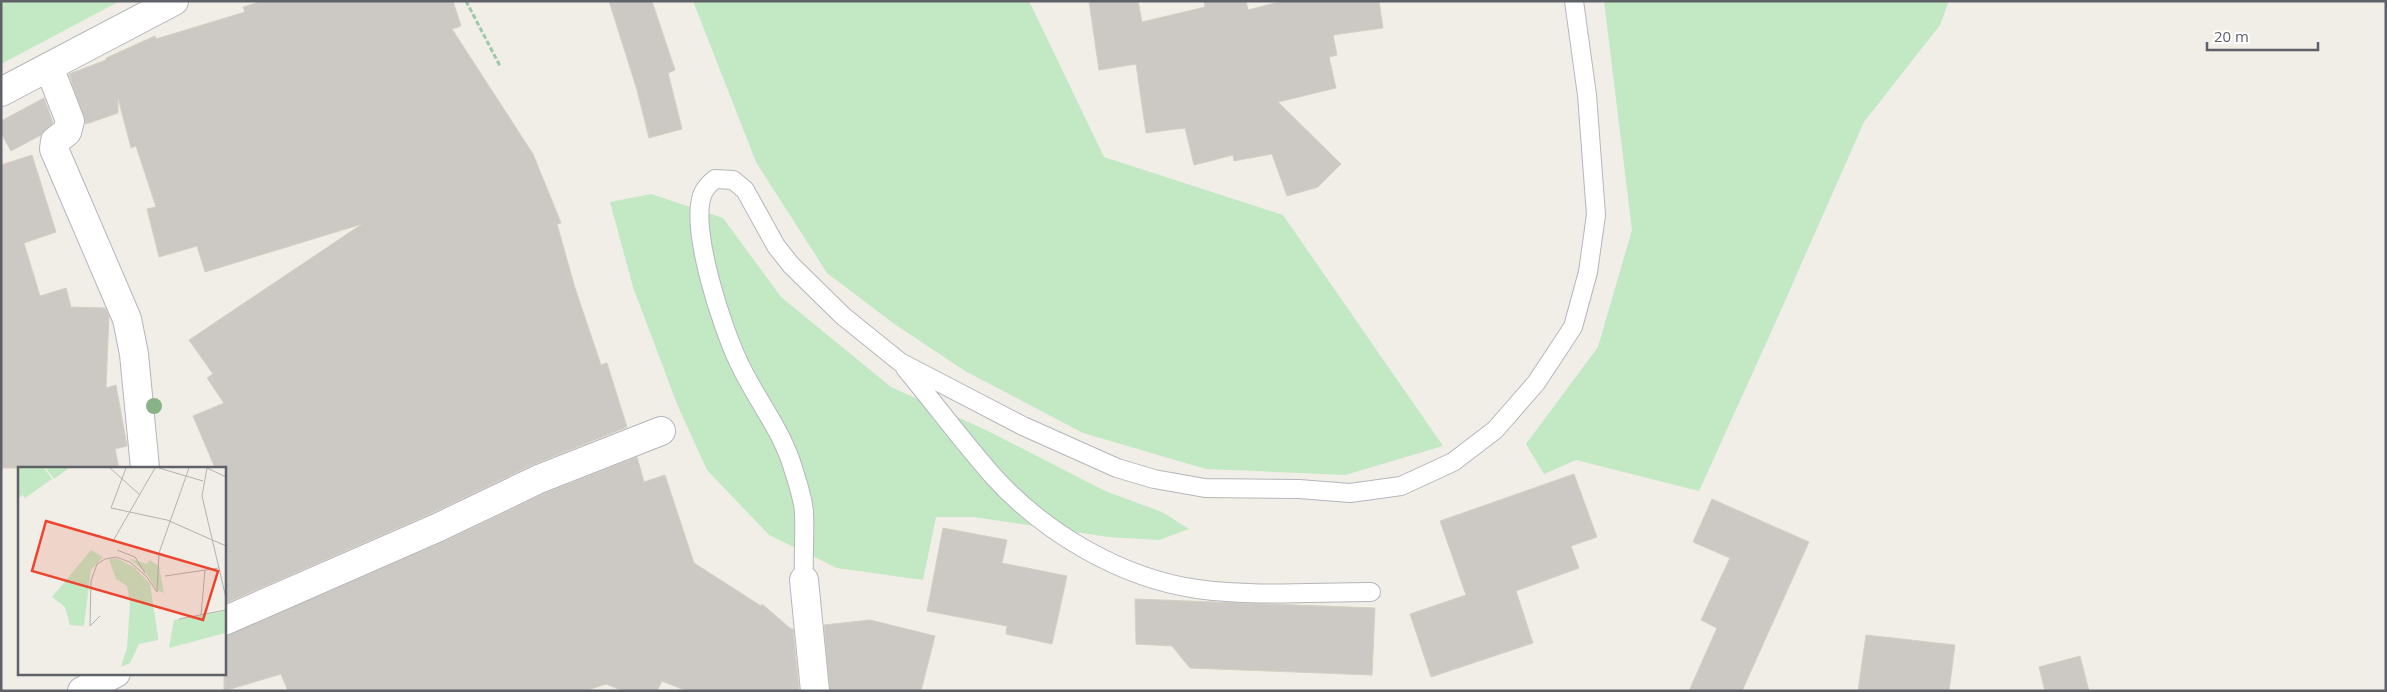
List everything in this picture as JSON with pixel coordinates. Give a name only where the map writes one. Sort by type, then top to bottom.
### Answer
[{"type":"street","points":[[1,92],[174,1]]},
{"type":"street","points":[[48,67],[70,121],[67,132],[55,141],[54,150],[127,318],[134,354],[145,467]]},
{"type":"street","points":[[225,621],[439,527],[540,479],[660,431]]},
{"type":"street","points":[[804,580],[815,691]]},
{"type":"street","points":[[82,691],[114,674]]},
{"type":"lane","points":[[804,580],[804,511],[793,467],[779,431],[740,366],[719,314],[701,236],[700,210],[702,194],[715,178],[733,180],[745,190],[776,246],[791,265],[843,316],[900,362],[1023,426],[1117,468],[1154,479],[1205,488],[1299,489],[1350,493],[1400,486],[1453,462],[1495,430],[1536,383],[1573,327],[1588,272],[1596,215],[1587,95],[1574,1]]},
{"type":"lane","points":[[900,362],[994,476],[1017,499],[1071,540],[1111,564],[1155,580],[1197,589],[1239,592],[1371,592]]},
{"type":"path","points":[[466,1],[500,66]]},
{"type":"green space","points":[[1,1],[120,1],[1,64]]},
{"type":"green space","points":[[693,1],[1029,1],[1104,157],[1283,215],[1443,446],[1345,475],[1206,469],[1083,433],[965,371],[893,323],[827,273],[756,162]]},
{"type":"green space","points":[[1604,1],[1949,1],[1940,25],[1864,122],[1699,491],[1576,460],[1544,474],[1526,444],[1598,347],[1632,230]]},
{"type":"green space","points":[[651,194],[723,218],[781,297],[891,387],[988,431],[1105,491],[1162,512],[1189,529],[1159,540],[1109,537],[973,517],[936,517],[923,580],[837,568],[769,535],[707,470],[677,404],[633,287],[610,202]]},
{"type":"building","points":[[262,1],[453,1],[461,26],[452,29],[533,154],[561,223],[557,224],[575,288],[601,365],[607,363],[627,427],[532,465],[432,513],[225,604],[225,467],[215,467],[193,416],[224,403],[207,378],[213,374],[189,340],[362,224],[205,272],[197,246],[159,257],[147,209],[156,207],[136,146],[131,148],[118,98],[118,113],[86,124],[69,74],[106,60],[106,58],[155,36],[156,39],[245,12],[243,7]]},
{"type":"building","points":[[609,1],[652,1],[675,70],[668,73],[682,129],[649,138],[637,90]]},
{"type":"building","points":[[1089,1],[1138,1],[1142,22],[1205,7],[1204,1],[1246,1],[1248,10],[1282,1],[1379,1],[1383,28],[1333,35],[1337,55],[1329,57],[1336,88],[1278,102],[1341,164],[1318,187],[1287,196],[1272,154],[1234,161],[1233,155],[1194,165],[1185,128],[1146,133],[1136,64],[1099,70]]},
{"type":"building","points":[[44,98],[53,123],[41,135],[11,151],[1,133],[1,121]]},
{"type":"building","points":[[32,155],[56,232],[24,243],[40,296],[66,288],[71,307],[105,308],[109,316],[106,388],[116,385],[127,446],[115,449],[119,467],[1,468],[1,165]]},
{"type":"building","points":[[637,457],[644,482],[665,475],[694,563],[761,606],[762,604],[793,629],[799,691],[687,691],[662,681],[657,691],[623,691],[606,684],[585,691],[288,691],[281,674],[224,691],[225,636],[445,541],[545,493]]},
{"type":"building","points":[[1574,474],[1597,537],[1571,546],[1579,568],[1516,591],[1533,643],[1431,677],[1410,614],[1466,595],[1440,521]]},
{"type":"building","points":[[1712,499],[1809,542],[1742,691],[1689,691],[1717,628],[1701,620],[1730,558],[1693,542]]},
{"type":"building","points":[[943,528],[1007,540],[1002,563],[1067,576],[1052,644],[1006,634],[1007,626],[927,611]]},
{"type":"building","points":[[1135,599],[1375,608],[1372,675],[1190,668],[1172,646],[1136,644]]},
{"type":"building","points":[[870,620],[935,636],[921,691],[830,691],[824,625]]},
{"type":"building","points":[[1866,635],[1955,645],[1949,691],[1858,691]]},
{"type":"building","points":[[2080,656],[2089,691],[2045,691],[2039,667]]}]
